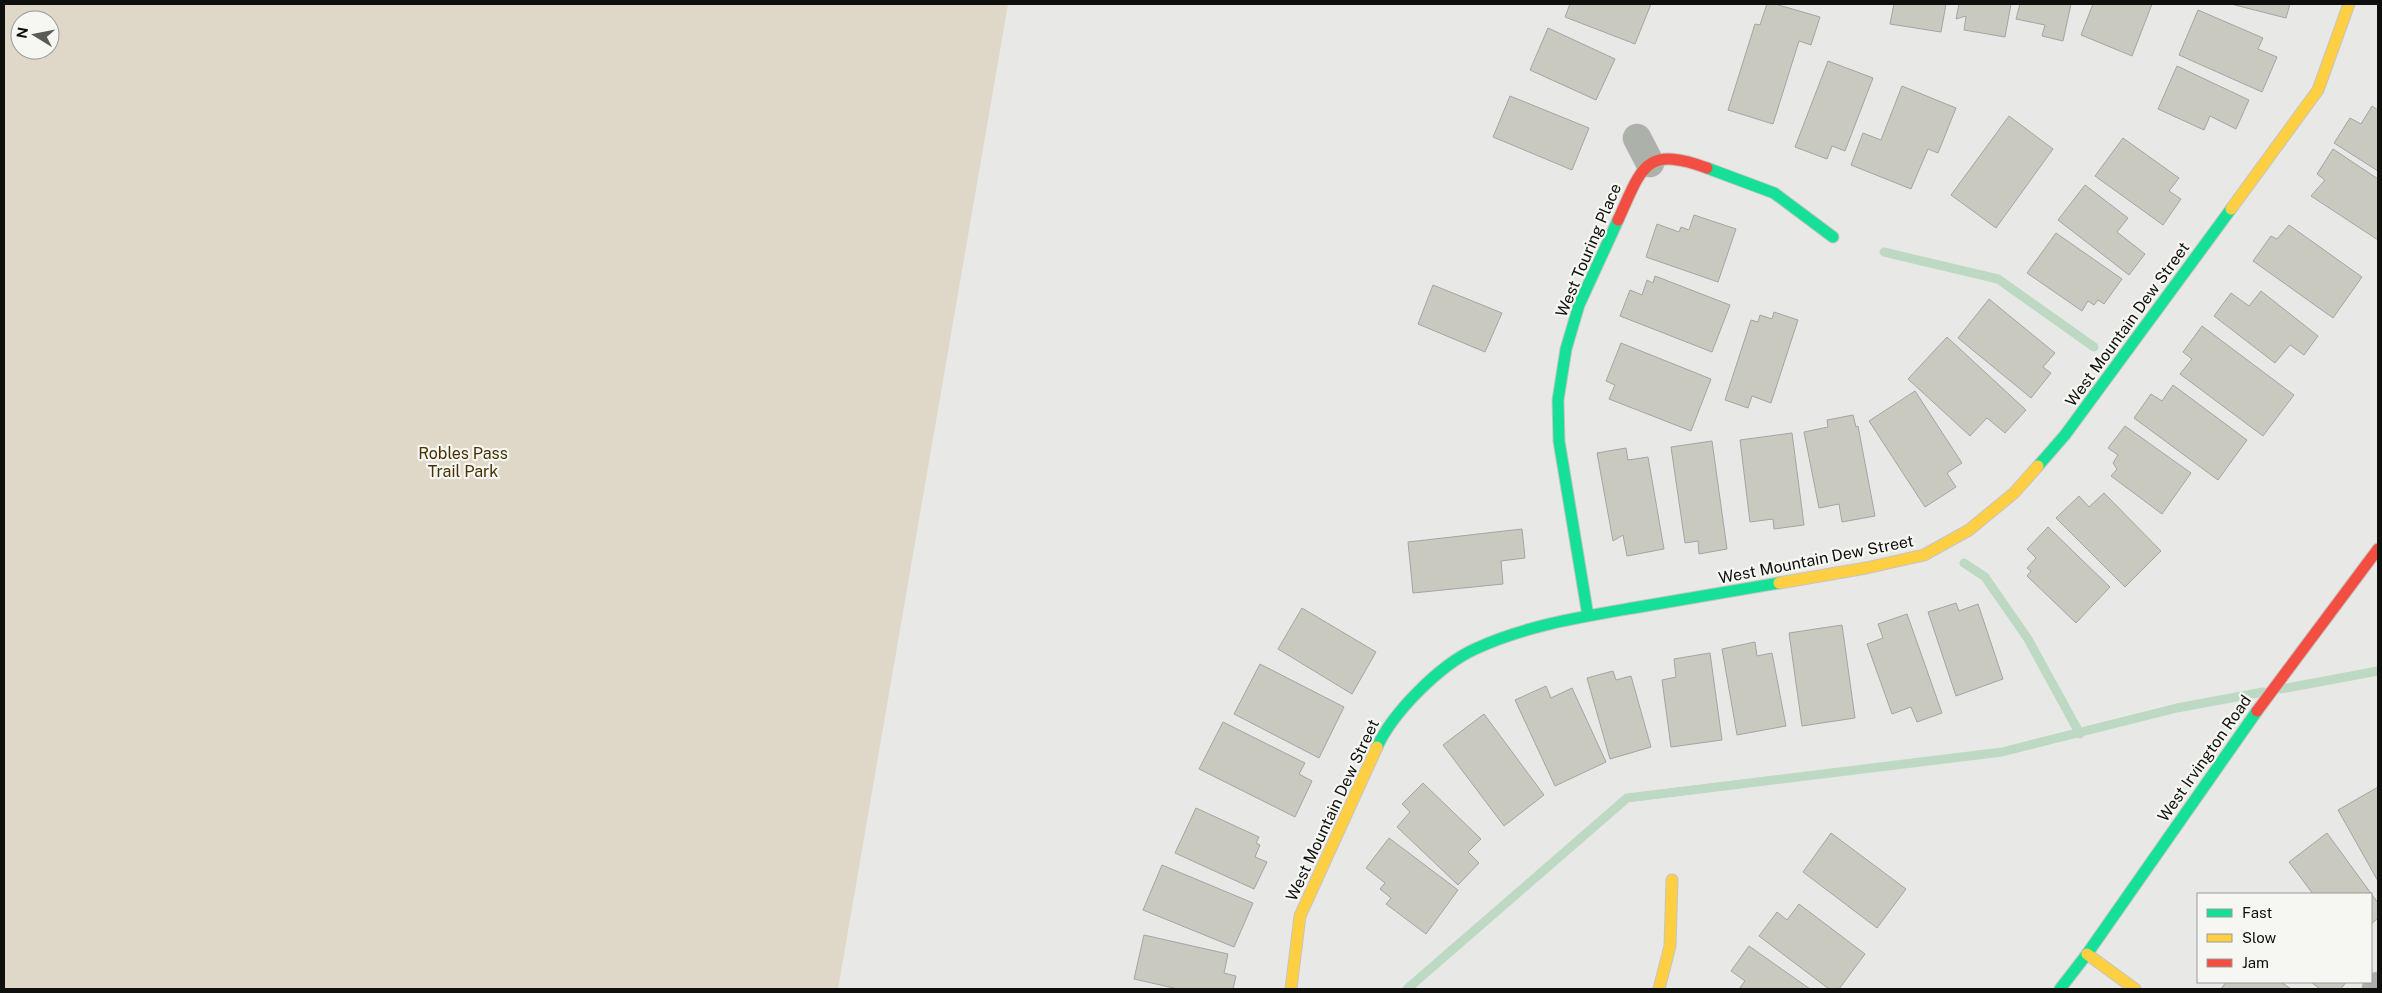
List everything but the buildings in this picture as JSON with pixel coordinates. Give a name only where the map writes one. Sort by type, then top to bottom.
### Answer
[{"type":"street","name":"West Mountain Dew Street","points":[[1291,989],[1292,967],[1300,916],[1384,732],[1443,669],[1474,649],[1521,632],[1588,616],[1866,568],[1924,555],[1969,530],[2014,493],[2065,435],[2318,90],[2349,4]]},
{"type":"street","points":[[1637,138],[1650,163],[1664,158],[1684,160],[1774,193],[1833,237]]},
{"type":"street","name":"West Touring Place","points":[[1588,616],[1559,441],[1558,400],[1566,349],[1579,305],[1640,172],[1650,163]]},
{"type":"street","name":"West Irvington Road","points":[[2060,989],[2087,954],[2286,670],[2378,549]]},
{"type":"street","points":[[1659,989],[1670,946],[1672,880]]},
{"type":"street","points":[[2087,954],[2135,989]]},
{"type":"green space","name":"Robles Pass Trail Park","points":[[4,4],[1008,4],[838,989],[4,989]]},
{"type":"waterway","points":[[1884,252],[1998,279],[2094,347]]},
{"type":"waterway","points":[[1964,563],[1985,577],[2028,639],[2080,734]]},
{"type":"waterway","points":[[2281,689],[2378,671]]},
{"type":"waterway","points":[[1407,989],[1627,798],[2002,752],[2177,708],[2263,692]]},
{"type":"traffic: fast","points":[[1707,168],[1774,193],[1833,237]]},
{"type":"traffic: fast","points":[[2038,466],[2065,435],[2231,209]]},
{"type":"traffic: fast","points":[[1588,616],[1559,441],[1558,400],[1566,349],[1579,305],[1618,220]]},
{"type":"traffic: fast","points":[[1377,747],[1394,719],[1433,678],[1461,656],[1494,641],[1533,628],[1573,619],[1779,583]]},
{"type":"traffic: fast","points":[[2060,989],[2087,954],[2257,711]]},
{"type":"traffic: slow","points":[[2231,209],[2318,90],[2349,4]]},
{"type":"traffic: slow","points":[[1779,583],[1866,568],[1924,555],[1969,530],[2014,493],[2038,466]]},
{"type":"traffic: slow","points":[[1291,989],[1300,916],[1377,747]]},
{"type":"traffic: slow","points":[[1659,989],[1670,946],[1672,880]]},
{"type":"traffic: slow","points":[[2087,954],[2135,989]]},
{"type":"traffic: jam","points":[[1618,220],[1633,187],[1648,166],[1657,161],[1670,159],[1686,161],[1707,168]]},
{"type":"traffic: jam","points":[[2257,711],[2378,549]]}]
